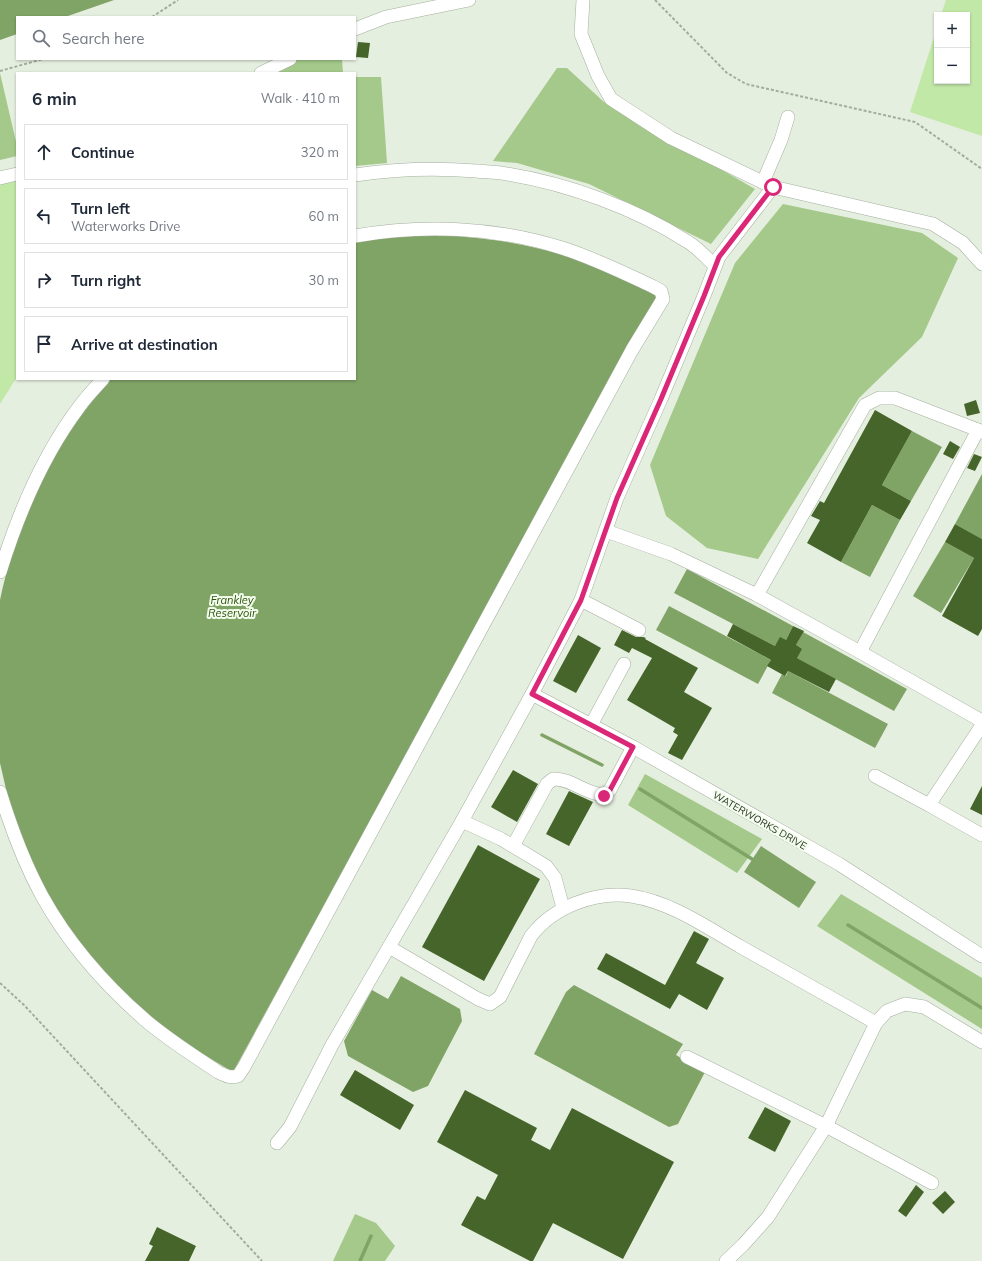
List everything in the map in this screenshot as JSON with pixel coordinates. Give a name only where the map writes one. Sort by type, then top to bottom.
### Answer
[{"type":"street","points":[[356,29],[386,17],[469,0]]},
{"type":"street","points":[[583,0],[581,34],[598,76],[611,99],[671,138],[768,185],[933,224],[964,243],[982,264]]},
{"type":"street","points":[[263,72],[288,60]]},
{"type":"street","points":[[277,1143],[290,1127],[332,1045],[462,821],[532,694],[581,600],[617,498],[661,399],[719,257],[768,185],[788,117]]},
{"type":"street","points":[[356,175],[377,171],[448,169],[506,174],[555,184],[608,202],[647,219],[689,242],[715,266]]},
{"type":"street","points":[[0,178],[16,174]]},
{"type":"street","points":[[0,792],[13,832],[33,879],[78,951],[117,993],[144,1019],[168,1038],[218,1072],[232,1077],[238,1076],[632,350],[663,298],[661,291],[608,266],[562,248],[517,236],[452,229],[388,231],[356,236]]},
{"type":"street","points":[[0,572],[12,533],[31,489],[57,440],[79,407],[102,380]]},
{"type":"street","points":[[757,595],[864,405],[879,398],[895,398],[980,431],[860,652]]},
{"type":"street","points":[[606,531],[671,554],[757,595],[982,721]]},
{"type":"street","points":[[581,600],[639,630]]},
{"type":"street","points":[[591,725],[624,664]]},
{"type":"street","name":"WATERWORKS DRIVE","points":[[532,694],[633,747],[839,864],[982,956]]},
{"type":"street","points":[[929,805],[982,725]]},
{"type":"street","points":[[513,846],[548,784],[553,779],[563,779],[585,791],[604,796],[610,790],[633,747]]},
{"type":"street","points":[[875,776],[982,835]]},
{"type":"street","points":[[462,821],[513,846],[546,866],[555,878],[563,908]]},
{"type":"street","points":[[389,947],[478,999],[490,1004],[500,997],[531,936],[537,928],[563,908],[595,896],[630,896],[654,902],[692,918],[876,1023]]},
{"type":"street","points":[[726,1261],[743,1245],[768,1217],[826,1126],[876,1023],[887,1011],[905,1004],[924,1008],[982,1042]]},
{"type":"street","points":[[687,1057],[826,1126],[932,1183]]},
{"type":"path","points":[[154,16],[178,0]]},
{"type":"path","points":[[655,0],[727,74],[746,84],[915,122],[982,169]]},
{"type":"path","points":[[0,71],[39,60]]},
{"type":"path","points":[[0,983],[24,1005],[262,1261]]},
{"type":"shaded area","points":[[946,0],[982,0],[982,136],[910,112],[934,37],[934,84],[970,84],[970,12],[942,12]]},
{"type":"shaded area","points":[[295,60],[342,60],[343,72],[271,72]]},
{"type":"shaded area","points":[[557,68],[567,68],[604,102],[755,189],[711,244],[589,184],[517,163],[493,161]]},
{"type":"shaded area","points":[[0,73],[16,142],[16,156],[0,160]]},
{"type":"shaded area","points":[[356,77],[381,77],[387,163],[356,166]]},
{"type":"shaded area","points":[[16,180],[16,379],[0,404],[0,185]]},
{"type":"shaded area","points":[[783,204],[922,233],[958,258],[922,337],[859,398],[758,559],[707,548],[666,516],[650,465],[735,263]]},
{"type":"shaded area","points":[[645,774],[762,839],[737,873],[628,805]]},
{"type":"shaded area","points":[[841,894],[982,978],[982,1029],[817,926]]},
{"type":"shaded area","points":[[355,1214],[376,1223],[395,1246],[385,1261],[333,1261]]},
{"type":"water","points":[[0,0],[114,0],[68,16],[16,16],[16,34],[0,40]]},
{"type":"water","name":"Frankley Reservoir","points":[[425,235],[485,239],[524,245],[543,249],[601,268],[657,296],[581,431],[233,1072],[194,1049],[147,1015],[89,957],[58,914],[29,858],[9,802],[0,763],[0,600],[7,570],[17,540],[41,482],[72,428],[110,380],[356,380],[356,242]]},
{"type":"water","points":[[912,431],[942,447],[911,501],[882,485]]},
{"type":"water","points":[[982,474],[982,539],[955,524]]},
{"type":"water","points":[[872,505],[900,520],[870,577],[841,562]]},
{"type":"water","points":[[945,542],[974,558],[941,613],[913,596]]},
{"type":"water","points":[[687,569],[793,626],[786,640],[775,646],[674,593]]},
{"type":"water","points":[[669,606],[771,660],[758,684],[656,630]]},
{"type":"water","points":[[803,632],[907,689],[894,711],[797,658],[796,645]]},
{"type":"water","points":[[788,671],[888,724],[875,748],[772,693],[782,674],[786,676]]},
{"type":"water","points":[[761,846],[816,882],[799,908],[744,872]]},
{"type":"water","points":[[401,976],[460,1009],[462,1021],[428,1086],[413,1092],[348,1056],[344,1041],[372,990],[388,999]]},
{"type":"water","points":[[574,985],[683,1044],[676,1055],[705,1072],[678,1124],[669,1127],[534,1054],[566,992]]},
{"type":"building","points":[[358,42],[370,43],[368,58],[356,57]]},
{"type":"building","points":[[976,400],[980,413],[967,416],[964,404]]},
{"type":"building","points":[[875,410],[912,431],[882,485],[911,501],[900,520],[872,505],[841,562],[807,543],[820,520],[811,516],[820,501],[824,503]]},
{"type":"building","points":[[950,441],[960,447],[953,459],[943,454]]},
{"type":"building","points":[[974,454],[982,457],[975,471],[967,468]]},
{"type":"building","points":[[955,524],[982,539],[982,629],[978,636],[942,616],[974,558],[945,542]]},
{"type":"building","points":[[733,624],[775,646],[780,637],[786,640],[793,626],[804,631],[796,645],[802,649],[797,658],[836,679],[829,692],[788,671],[785,676],[767,666],[771,660],[727,636]]},
{"type":"building","points":[[622,630],[636,637],[646,638],[645,639],[698,668],[684,692],[712,708],[682,760],[668,753],[678,735],[673,732],[675,728],[627,700],[652,658],[632,648],[629,653],[614,645]]},
{"type":"building","points":[[578,635],[601,648],[576,693],[553,681]]},
{"type":"building","points":[[513,770],[538,784],[517,822],[491,807]]},
{"type":"building","points":[[982,786],[982,815],[970,809]]},
{"type":"building","points":[[569,791],[593,802],[569,846],[546,834]]},
{"type":"building","points":[[478,845],[540,879],[484,981],[422,947]]},
{"type":"building","points":[[694,931],[709,939],[696,963],[724,978],[707,1010],[679,994],[670,1009],[597,969],[606,953],[665,985]]},
{"type":"building","points":[[355,1070],[414,1105],[400,1130],[340,1095]]},
{"type":"building","points":[[465,1090],[537,1128],[531,1140],[550,1150],[572,1108],[674,1162],[623,1259],[553,1223],[533,1261],[530,1261],[461,1225],[477,1196],[485,1200],[498,1175],[437,1142]]},
{"type":"building","points":[[765,1107],[791,1121],[775,1152],[748,1138]]},
{"type":"building","points":[[916,1185],[924,1192],[906,1217],[898,1211]]},
{"type":"building","points":[[945,1191],[955,1202],[943,1214],[932,1203]]},
{"type":"building","points":[[157,1227],[196,1246],[189,1261],[145,1261],[153,1246],[149,1244]]},
{"type":"waterway","points":[[542,735],[602,765]]},
{"type":"waterway","points":[[640,789],[752,859]]},
{"type":"waterway","points":[[848,925],[982,1008]]},
{"type":"waterway","points":[[360,1261],[371,1236]]},
{"type":"route","points":[[604,796],[610,790],[633,747],[532,694],[581,600],[617,498],[661,399],[719,257],[773,187]]}]
